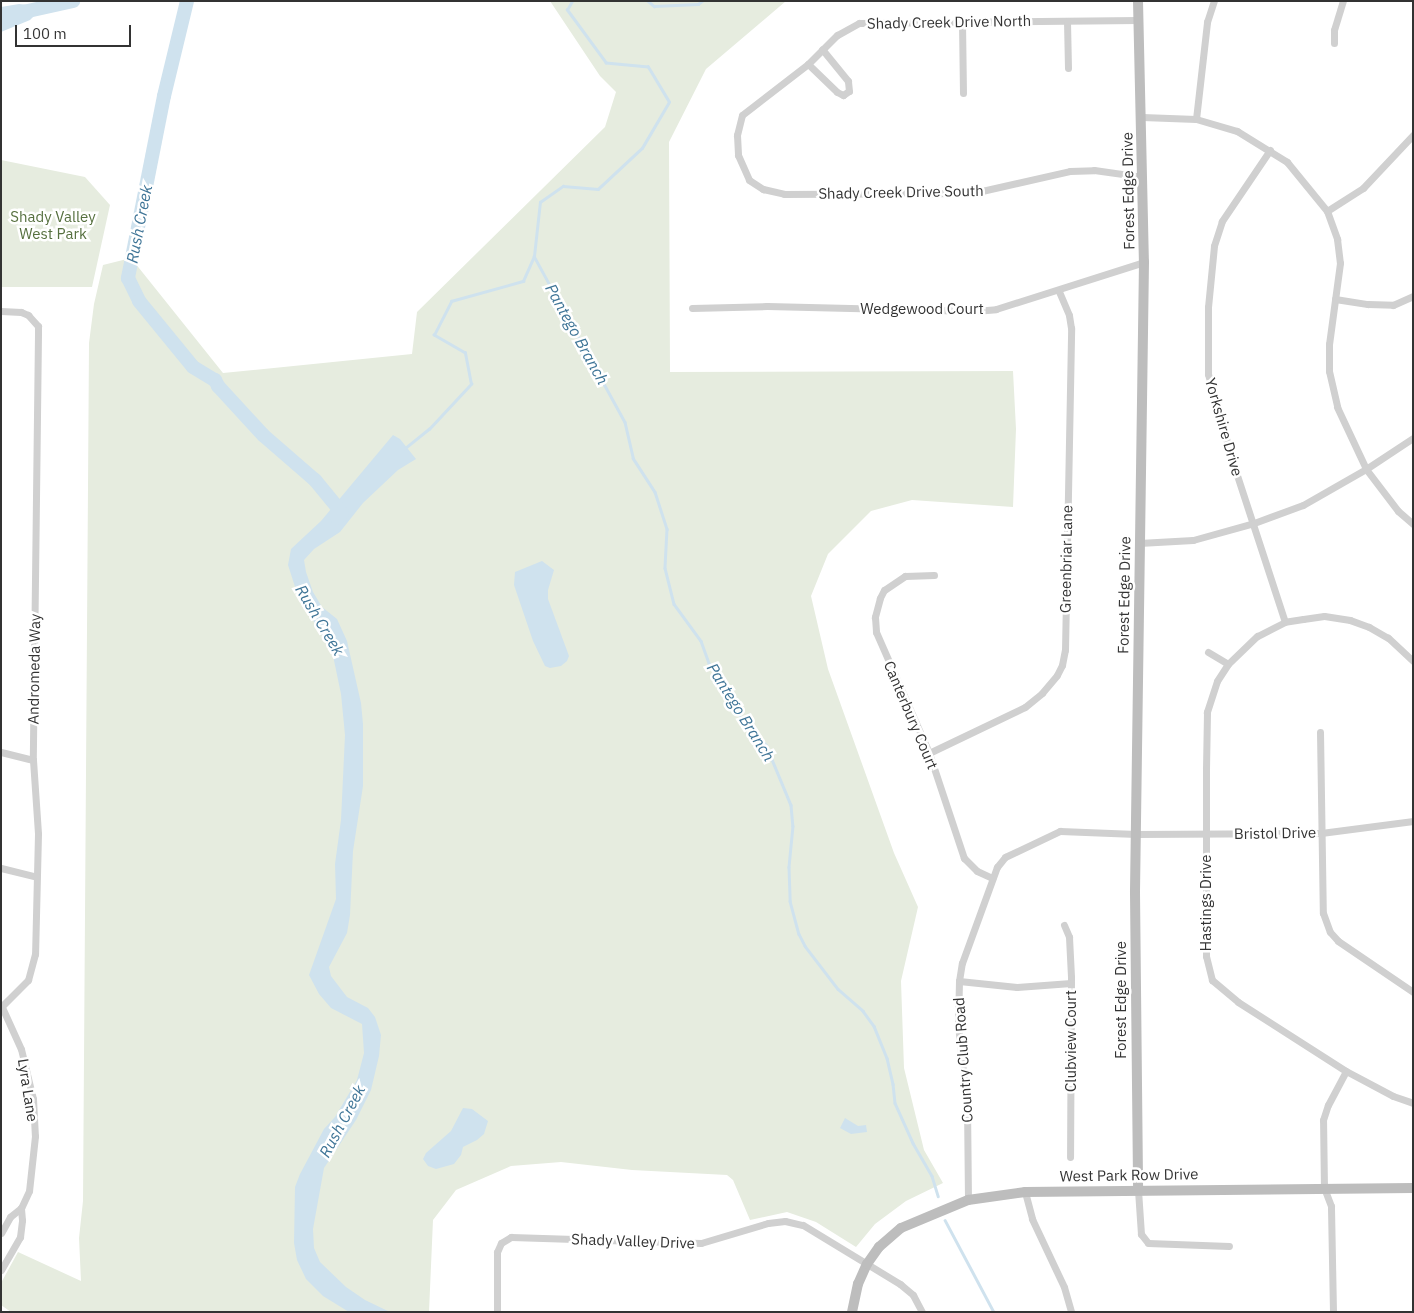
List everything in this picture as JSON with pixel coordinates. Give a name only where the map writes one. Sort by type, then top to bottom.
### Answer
[{"type":"street","name":"Forest Edge Drive","points":[[1138,1],[1144,262],[1136,834],[1138,1190]]},
{"type":"street","points":[[1196,119],[1208,22],[1214,1]]},
{"type":"street","points":[[1334,43],[1334,30],[1343,1]]},
{"type":"street","name":"Shady Creek Drive North","points":[[749,180],[738,155],[737,135],[742,114],[808,64],[837,35],[859,23],[1138,20]]},
{"type":"street","points":[[1067,21],[1068,68]]},
{"type":"street","points":[[962,22],[962,93]]},
{"type":"street","points":[[808,64],[837,92],[843,95],[849,91],[848,81],[822,49]]},
{"type":"street","points":[[1142,118],[1196,119],[1237,131],[1270,150],[1300,175],[1327,211],[1337,239],[1340,264],[1329,344],[1329,371],[1337,407],[1366,468],[1398,511],[1413,524]]},
{"type":"street","points":[[1327,211],[1363,188],[1413,135]]},
{"type":"street","name":"Yorkshire Drive","points":[[1270,150],[1222,221],[1214,246],[1208,307],[1208,374],[1233,463],[1285,622]]},
{"type":"street","name":"Shady Creek Drive South","points":[[749,180],[763,189],[784,194],[922,194],[991,190],[1070,171],[1094,170],[1143,177]]},
{"type":"street","name":"Wedgewood Court","points":[[692,308],[767,306],[974,311],[1015,305],[1144,262]]},
{"type":"street","name":"Greenbriar Lane","points":[[929,753],[1024,707],[1042,693],[1058,675],[1062,665],[1065,650],[1071,328],[1059,291]]},
{"type":"street","points":[[1336,300],[1368,304],[1393,304],[1413,296]]},
{"type":"street","name":"Andromeda Way","points":[[1,311],[21,312],[34,320],[38,334],[33,760],[38,834],[33,967],[28,980],[2,1006]]},
{"type":"street","points":[[1139,543],[1194,540],[1254,523],[1303,505],[1413,438]]},
{"type":"street","name":"Canterbury Court","points":[[934,575],[905,576],[894,582],[880,598],[875,626],[929,753],[964,858],[977,871],[992,878]]},
{"type":"street","name":"Hastings Drive","points":[[1413,661],[1388,638],[1369,626],[1350,620],[1324,616],[1285,622],[1258,636],[1228,664],[1217,681],[1207,712],[1206,834],[1206,956],[1212,980],[1238,1002],[1346,1071],[1393,1096],[1413,1103]]},
{"type":"street","points":[[1208,652],[1228,664]]},
{"type":"street","points":[[1320,732],[1321,896],[1323,913],[1330,932],[1346,948],[1413,992]]},
{"type":"street","points":[[1,752],[33,760]]},
{"type":"street","name":"Bristol Drive","points":[[1136,834],[1321,833],[1413,821]]},
{"type":"street","name":"Country Club Road","points":[[968,1200],[968,1109],[958,1025],[959,981],[962,963],[996,867],[1005,857],[1060,831],[1136,834]]},
{"type":"street","points":[[1,868],[36,877]]},
{"type":"street","name":"Clubview Court","points":[[1064,925],[1069,937],[1071,983],[1070,1157]]},
{"type":"street","points":[[959,981],[1017,987],[1071,983]]},
{"type":"street","name":"Lyra Lane","points":[[1,1233],[10,1217],[21,1208],[29,1191],[35,1136],[33,1100],[21,1049],[2,1006]]},
{"type":"street","points":[[1333,1312],[1330,1206],[1324,1188],[1323,1120],[1328,1105],[1346,1071]]},
{"type":"street","name":"West Park Row Drive","points":[[852,1312],[858,1284],[867,1264],[879,1247],[901,1228],[968,1200],[1025,1192],[1413,1188]]},
{"type":"street","points":[[1138,1190],[1141,1234],[1148,1243],[1229,1246]]},
{"type":"street","points":[[1025,1192],[1032,1219],[1064,1287],[1071,1312]]},
{"type":"street","name":"Lyra Lane","points":[[1,1270],[20,1237],[21,1208]]},
{"type":"street","name":"Shady Valley Drive","points":[[497,1312],[497,1252],[500,1243],[512,1237],[701,1243],[768,1223],[784,1221],[803,1225],[900,1284],[913,1295],[922,1312]]},
{"type":"green space","points":[[550,1],[786,1],[706,69],[669,142],[670,372],[1013,371],[1016,429],[1013,507],[912,500],[871,511],[828,554],[811,596],[828,669],[894,853],[918,907],[901,981],[904,1068],[924,1150],[943,1183],[906,1201],[875,1224],[856,1247],[816,1222],[787,1212],[750,1220],[733,1180],[727,1175],[632,1170],[561,1162],[511,1166],[456,1190],[433,1220],[429,1312],[11,1312],[1,1305],[1,1283],[18,1252],[81,1281],[79,1238],[83,1201],[89,343],[94,304],[103,265],[131,258],[223,373],[412,354],[417,312],[605,127],[616,92],[600,76]]},
{"type":"green space","name":"Shady Valley West Park","points":[[1,160],[85,177],[110,205],[92,287],[1,287]]},
{"type":"water","points":[[19,4],[29,5],[35,10],[35,15],[30,20],[1,32],[1,7]]},
{"type":"water","points":[[393,435],[400,439],[416,459],[398,470],[363,503],[340,532],[314,549],[304,560],[313,592],[322,607],[337,619],[347,641],[361,703],[363,724],[363,786],[353,851],[350,915],[347,933],[329,967],[331,976],[347,997],[368,1008],[375,1017],[381,1035],[379,1056],[371,1090],[356,1120],[324,1168],[313,1229],[314,1248],[320,1262],[346,1287],[365,1300],[390,1312],[349,1312],[323,1296],[306,1279],[297,1260],[294,1243],[295,1187],[324,1129],[335,1117],[357,1080],[364,1053],[362,1024],[331,1008],[319,994],[309,975],[336,899],[335,864],[341,820],[345,735],[341,694],[331,646],[324,639],[297,593],[288,565],[291,549],[321,521]]},
{"type":"water","points":[[542,561],[554,570],[548,590],[548,599],[569,656],[567,661],[561,666],[550,668],[545,666],[533,641],[514,585],[515,572]]},
{"type":"water","points":[[463,1108],[472,1109],[488,1121],[484,1134],[463,1147],[461,1155],[454,1164],[436,1169],[428,1166],[423,1159],[426,1153],[451,1131]]},
{"type":"water","points":[[845,1118],[858,1126],[866,1125],[867,1132],[851,1134],[840,1128]]},
{"type":"waterway","name":"Rush Creek","points":[[1,17],[73,1]]},
{"type":"waterway","name":"Rush Creek","points":[[187,1],[164,96],[128,278],[139,301],[193,367],[215,380],[218,386],[263,435],[315,480],[342,513],[337,518]]},
{"type":"waterway","name":"Rush Creek","points":[[404,449],[429,429],[471,384],[465,353],[434,335],[451,301],[523,281],[534,256],[540,202],[563,186],[598,189],[642,148],[669,102],[648,67],[606,63],[567,10],[572,1]]},
{"type":"waterway","name":"Rush Creek","points":[[648,1],[654,6],[698,4],[702,1]]},
{"type":"waterway","name":"Pantego Branch","points":[[534,256],[625,422],[633,458],[655,492],[667,529],[665,568],[674,604],[701,641],[709,663],[720,675],[741,718],[766,745],[791,805],[793,826],[789,867],[790,901],[799,934],[805,946],[838,989],[863,1011],[874,1026],[887,1058],[895,1103],[913,1143],[932,1176],[938,1196]]},
{"type":"waterway","name":"Pantego Branch","points":[[945,1220],[994,1312]]}]
